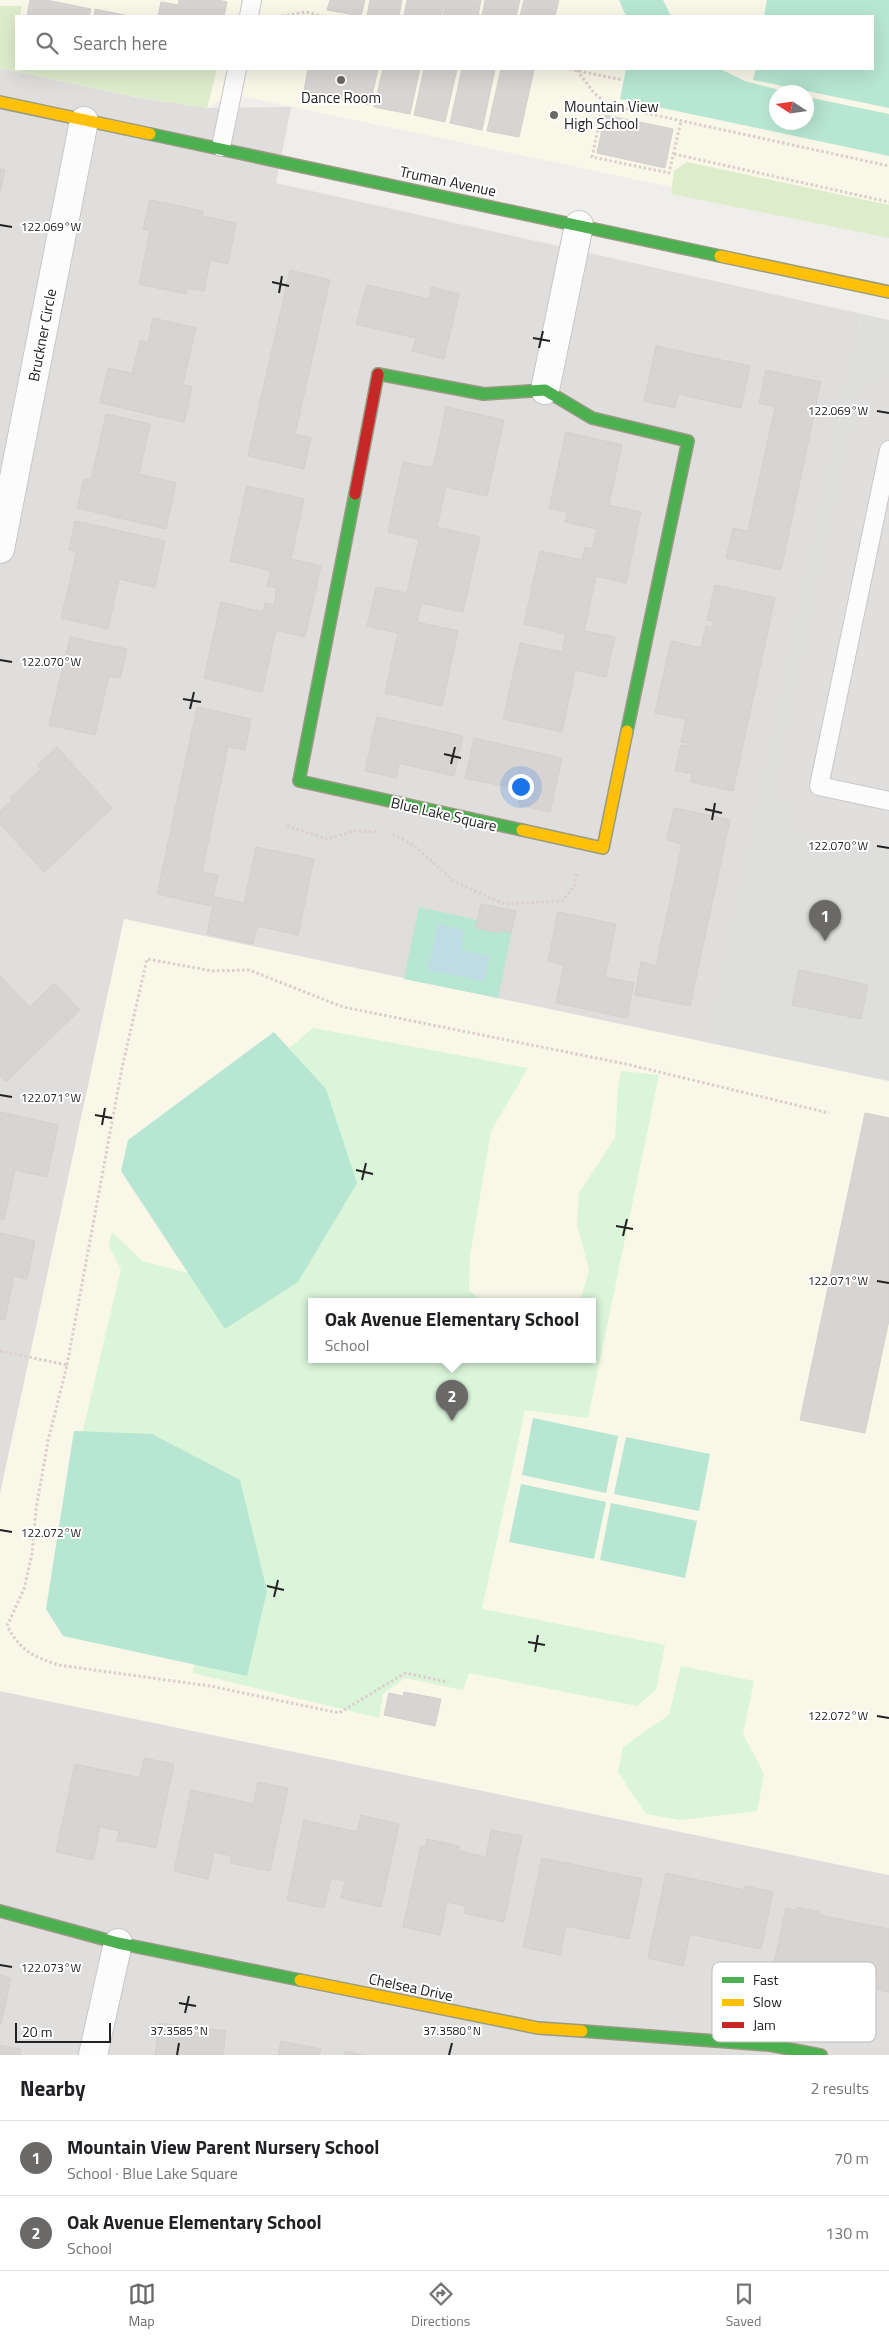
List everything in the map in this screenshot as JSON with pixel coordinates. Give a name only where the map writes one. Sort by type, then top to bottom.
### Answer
[{"type":"street","name":"Truman Avenue","points":[[0,102],[889,292]]},
{"type":"street","name":"Bruckner Circle","points":[[0,549],[84,121]]},
{"type":"street","points":[[545,390],[578,225]]},
{"type":"street","name":"Blue Lake Square","points":[[378,374],[484,394],[545,390],[592,418],[688,441],[603,848],[582,844],[299,781],[378,374]]},
{"type":"street","name":"Chelsea Drive","points":[[0,1911],[118,1942],[538,2028],[671,2047],[769,2045],[822,2055]]},
{"type":"street","points":[[93,2055],[118,1942]]},
{"type":"lane","points":[[249,15],[252,0]]},
{"type":"lane","points":[[221,148],[237,70]]},
{"type":"lane","points":[[889,450],[818,786],[889,801]]},
{"type":"path","points":[[288,15],[306,12],[318,15]]},
{"type":"path","points":[[577,70],[624,80]]},
{"type":"path","points":[[577,70],[594,93],[604,101],[617,107],[889,166]]},
{"type":"path","points":[[604,101],[592,157],[669,173],[682,120]]},
{"type":"path","points":[[674,154],[889,202]]},
{"type":"path","points":[[287,826],[327,839],[354,831],[390,832],[413,845],[455,882],[504,904],[563,901],[575,884],[582,844]]},
{"type":"path","points":[[448,1682],[405,1673],[339,1713],[210,1686],[58,1665],[36,1657],[17,1645],[7,1626],[24,1589],[32,1554],[36,1509],[48,1441],[66,1365],[120,1078],[147,959],[213,971],[249,970],[343,1007],[626,1064],[829,1113]]},
{"type":"path","points":[[0,1351],[66,1365]]},
{"type":"shaded area","name":"Mountain View High School","points":[[0,0],[889,0],[889,233],[232,94],[207,108],[136,97],[0,68]]},
{"type":"shaded area","points":[[0,68],[136,97],[207,108],[291,107],[276,183],[862,314],[710,1043],[124,919],[0,1494]]},
{"type":"shaded area","points":[[862,314],[889,320],[889,1081],[710,1043]]},
{"type":"shaded area","points":[[889,372],[889,856],[785,834],[794,798],[768,809],[858,385]]},
{"type":"shaded area","points":[[124,919],[889,1081],[889,1875],[0,1691],[0,1494]]},
{"type":"shaded area","points":[[0,1691],[889,1875],[889,2055],[0,2055]]},
{"type":"green space","points":[[619,0],[663,0],[670,15],[626,15]]},
{"type":"green space","points":[[767,0],[889,0],[889,108],[814,93],[814,85],[777,85],[753,80],[756,70],[874,70],[874,15],[764,15]]},
{"type":"green space","points":[[0,6],[22,6],[20,15],[15,15],[15,70],[217,70],[207,108],[136,97],[0,68]]},
{"type":"green space","points":[[626,70],[722,70],[745,81],[769,87],[769,130],[814,130],[814,98],[889,114],[889,156],[620,99]]},
{"type":"green space","points":[[687,162],[889,205],[889,238],[671,194],[674,171]]},
{"type":"green space","points":[[481,904],[516,911],[498,998],[404,979],[419,907],[477,920]]},
{"type":"green space","points":[[313,1028],[528,1068],[491,1131],[470,1255],[469,1290],[478,1298],[308,1298],[308,1363],[596,1363],[596,1298],[581,1298],[589,1270],[577,1224],[579,1193],[615,1138],[621,1071],[659,1075],[588,1418],[525,1410],[482,1609],[665,1645],[656,1690],[637,1706],[469,1673],[463,1690],[405,1678],[383,1694],[379,1718],[193,1673],[195,1661],[72,1477],[121,1269],[109,1246],[112,1232],[142,1261],[196,1275],[251,1081]]},
{"type":"green space","points":[[274,1032],[326,1089],[357,1183],[298,1282],[225,1329],[121,1171],[128,1140]]},
{"type":"green space","points":[[533,1418],[618,1436],[606,1493],[522,1475]]},
{"type":"green space","points":[[74,1431],[152,1434],[240,1480],[267,1591],[247,1676],[63,1636],[46,1609]]},
{"type":"green space","points":[[626,1437],[710,1454],[699,1511],[614,1494]]},
{"type":"green space","points":[[521,1484],[606,1502],[594,1559],[509,1542]]},
{"type":"green space","points":[[611,1503],[697,1521],[685,1578],[600,1560]]},
{"type":"green space","points":[[681,1666],[754,1681],[743,1734],[764,1774],[757,1811],[681,1820],[646,1814],[618,1772],[623,1747],[669,1715]]},
{"type":"water","points":[[438,924],[464,930],[461,950],[490,956],[484,981],[428,970]]},
{"type":"building","points":[[30,0],[47,0],[91,9],[89,15],[27,15]]},
{"type":"building","points":[[179,0],[218,0],[227,2],[224,15],[158,15],[161,2],[178,5]]},
{"type":"building","points":[[330,0],[365,0],[361,15],[327,10]]},
{"type":"building","points":[[370,0],[402,0],[399,15],[367,15]]},
{"type":"building","points":[[407,0],[445,0],[441,15],[404,15]]},
{"type":"building","points":[[446,0],[481,0],[478,15],[443,15]]},
{"type":"building","points":[[485,0],[520,0],[516,15],[482,15]]},
{"type":"building","points":[[524,0],[559,0],[555,15],[520,15]]},
{"type":"building","points":[[95,9],[124,15],[94,15]]},
{"type":"building","name":"Dance Room","points":[[308,70],[378,70],[370,105],[304,91]]},
{"type":"building","points":[[383,70],[420,70],[410,114],[374,107]]},
{"type":"building","points":[[424,70],[457,70],[445,122],[414,115]]},
{"type":"building","points":[[462,70],[495,70],[482,130],[450,123]]},
{"type":"building","points":[[501,70],[534,70],[519,137],[487,131]]},
{"type":"building","points":[[605,115],[673,129],[665,168],[597,153]]},
{"type":"building","points":[[0,169],[5,170],[0,193]]},
{"type":"building","points":[[150,200],[203,211],[202,216],[236,223],[228,264],[210,260],[204,291],[187,288],[186,294],[139,284],[150,231],[143,229]]},
{"type":"building","points":[[290,270],[330,280],[295,434],[311,438],[304,469],[248,456]]},
{"type":"building","points":[[367,285],[429,299],[431,287],[459,294],[444,359],[412,351],[416,338],[356,324]]},
{"type":"building","points":[[153,318],[196,328],[183,385],[192,387],[184,422],[100,403],[108,368],[132,373],[140,341],[148,342]]},
{"type":"building","points":[[656,346],[750,366],[741,408],[678,394],[675,408],[644,401]]},
{"type":"building","points":[[766,370],[821,382],[781,570],[726,558],[733,528],[748,531],[775,407],[759,403]]},
{"type":"building","points":[[446,407],[504,420],[487,496],[446,487],[437,527],[480,537],[463,612],[421,603],[417,622],[458,631],[442,706],[385,693],[398,633],[367,626],[376,587],[407,593],[419,539],[388,532],[403,462],[433,468]]},
{"type":"building","points":[[106,414],[150,424],[139,474],[176,483],[166,529],[77,508],[84,479],[91,480]]},
{"type":"building","points":[[566,432],[622,445],[609,505],[641,512],[626,583],[596,576],[584,631],[615,637],[606,677],[575,670],[562,732],[503,719],[520,643],[562,652],[566,634],[524,624],[540,551],[582,560],[585,547],[592,549],[597,529],[565,522],[567,512],[549,508]]},
{"type":"building","points":[[247,486],[304,499],[291,559],[321,566],[305,637],[276,630],[262,692],[204,678],[221,602],[263,612],[265,603],[274,605],[277,588],[267,586],[271,571],[230,561]]},
{"type":"building","points":[[75,521],[165,541],[155,587],[119,579],[108,629],[61,618],[77,551],[69,550]]},
{"type":"building","points":[[715,585],[775,598],[733,791],[691,782],[692,774],[675,770],[681,745],[687,746],[688,743],[681,742],[686,719],[655,713],[671,641],[701,648],[706,626],[712,628],[713,621],[707,620]]},
{"type":"building","points":[[70,637],[127,649],[120,678],[109,676],[95,735],[49,725]]},
{"type":"building","points":[[197,707],[251,719],[245,750],[228,747],[202,872],[218,875],[211,906],[157,894]]},
{"type":"building","points":[[377,717],[463,736],[454,776],[399,763],[396,778],[365,771]]},
{"type":"building","points":[[474,738],[562,758],[550,812],[519,805],[522,790],[465,778]]},
{"type":"building","points":[[57,747],[112,808],[44,872],[0,824],[0,811],[12,800],[10,798],[41,769],[38,765]]},
{"type":"building","points":[[674,808],[730,820],[690,1006],[635,995],[641,962],[656,966],[682,844],[667,840]]},
{"type":"building","points":[[256,847],[314,859],[298,935],[257,926],[253,944],[207,934],[215,897],[244,903]]},
{"type":"building","points":[[481,904],[516,911],[511,933],[499,930],[498,933],[476,928]]},
{"type":"building","points":[[558,912],[616,924],[605,977],[634,983],[627,1018],[556,1003],[564,965],[548,961]]},
{"type":"building","points":[[799,970],[868,985],[861,1019],[792,1005]]},
{"type":"building","points":[[0,976],[30,1007],[54,983],[80,1010],[6,1082],[0,1076]]},
{"type":"building","points":[[0,1112],[58,1125],[47,1177],[15,1170],[4,1220],[0,1219]]},
{"type":"building","points":[[865,1113],[889,1118],[889,1320],[865,1433],[800,1420]]},
{"type":"building","points":[[0,1233],[35,1241],[27,1279],[14,1276],[5,1320],[0,1319]]},
{"type":"building","points":[[404,1692],[441,1699],[435,1726],[384,1715],[389,1693],[403,1696]]},
{"type":"building","points":[[144,1758],[174,1764],[156,1848],[117,1840],[119,1831],[100,1827],[93,1860],[56,1852],[75,1764],[140,1778]]},
{"type":"building","points":[[258,1782],[288,1788],[270,1871],[230,1863],[232,1856],[214,1852],[208,1879],[174,1871],[191,1790],[253,1804]]},
{"type":"building","points":[[361,1815],[399,1824],[381,1907],[341,1898],[345,1881],[331,1878],[324,1908],[287,1900],[304,1820],[357,1832]]},
{"type":"building","points":[[491,1830],[522,1836],[504,1922],[464,1913],[466,1906],[447,1902],[440,1935],[403,1927],[421,1846],[426,1847],[427,1839],[459,1846],[458,1851],[486,1857]]},
{"type":"building","points":[[542,1858],[642,1879],[629,1939],[566,1926],[560,1955],[523,1947]]},
{"type":"building","points":[[666,1873],[744,1890],[745,1886],[773,1892],[761,1949],[690,1934],[683,1966],[648,1958]]},
{"type":"building","points":[[797,1907],[819,1912],[819,1915],[889,1929],[889,1992],[876,1990],[876,1962],[774,1962],[786,1908],[796,1910]]},
{"type":"building","points":[[0,1975],[11,1978],[1,2024],[0,2024]]},
{"type":"building","points":[[159,2023],[226,2031],[223,2055],[155,2055]]},
{"type":"building","points":[[281,2041],[321,2049],[319,2055],[278,2055]]},
{"type":"building","points":[[0,2045],[21,2049],[20,2055],[0,2055]]},
{"type":"building","points":[[345,2051],[364,2055],[344,2055]]},
{"type":"traffic: fast","points":[[150,134],[720,256]]},
{"type":"traffic: fast","points":[[378,374],[484,394],[545,390],[592,418],[688,441],[627,731]]},
{"type":"traffic: fast","points":[[355,494],[299,781],[522,830]]},
{"type":"traffic: fast","points":[[0,1911],[118,1943],[300,1980]]},
{"type":"traffic: fast","points":[[582,2031],[712,2041]]},
{"type":"traffic: fast","points":[[729,2042],[769,2045],[821,2055]]},
{"type":"traffic: slow","points":[[0,102],[150,134]]},
{"type":"traffic: slow","points":[[720,256],[889,292]]},
{"type":"traffic: slow","points":[[522,830],[603,848],[627,731]]},
{"type":"traffic: slow","points":[[300,1980],[538,2028],[582,2031]]},
{"type":"traffic: jam","points":[[355,494],[378,374]]},
{"type":"place","name":"Dance Room","points":[[341,80]]},
{"type":"place","name":"Mountain View High School","points":[[554,115]]},
{"type":"place","name":"Mountain View Parent Nursery School","points":[[825,941]]},
{"type":"place","name":"Oak Avenue Elementary School","points":[[452,1421]]}]
